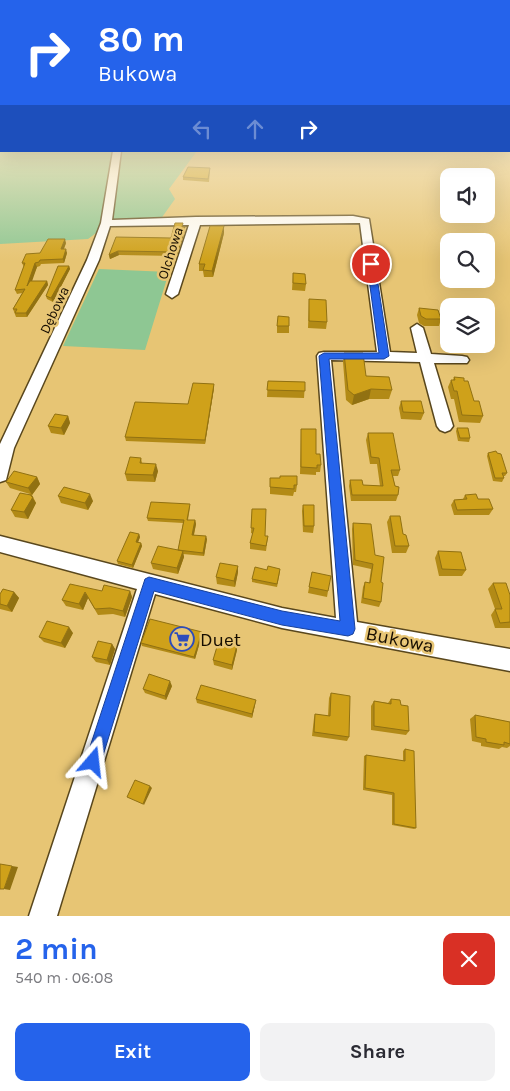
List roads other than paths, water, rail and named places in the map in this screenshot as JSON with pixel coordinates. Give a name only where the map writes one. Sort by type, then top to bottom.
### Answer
[{"type":"street","name":"Dębowa","points":[[0,475],[6,448],[79,292],[106,223],[113,176]]},
{"type":"street","points":[[106,223],[274,219],[353,219],[365,221],[384,356]]},
{"type":"street","name":"Olchowa","points":[[172,294],[196,220]]},
{"type":"street","points":[[417,328],[424,358],[445,426]]},
{"type":"street","points":[[348,629],[324,356],[384,356],[462,360]]},
{"type":"street","name":"Bukowa","points":[[0,544],[282,618],[510,660]]},
{"type":"street","points":[[43,916],[149,583]]},
{"type":"place","name":"Duet","points":[[182,639]]}]
